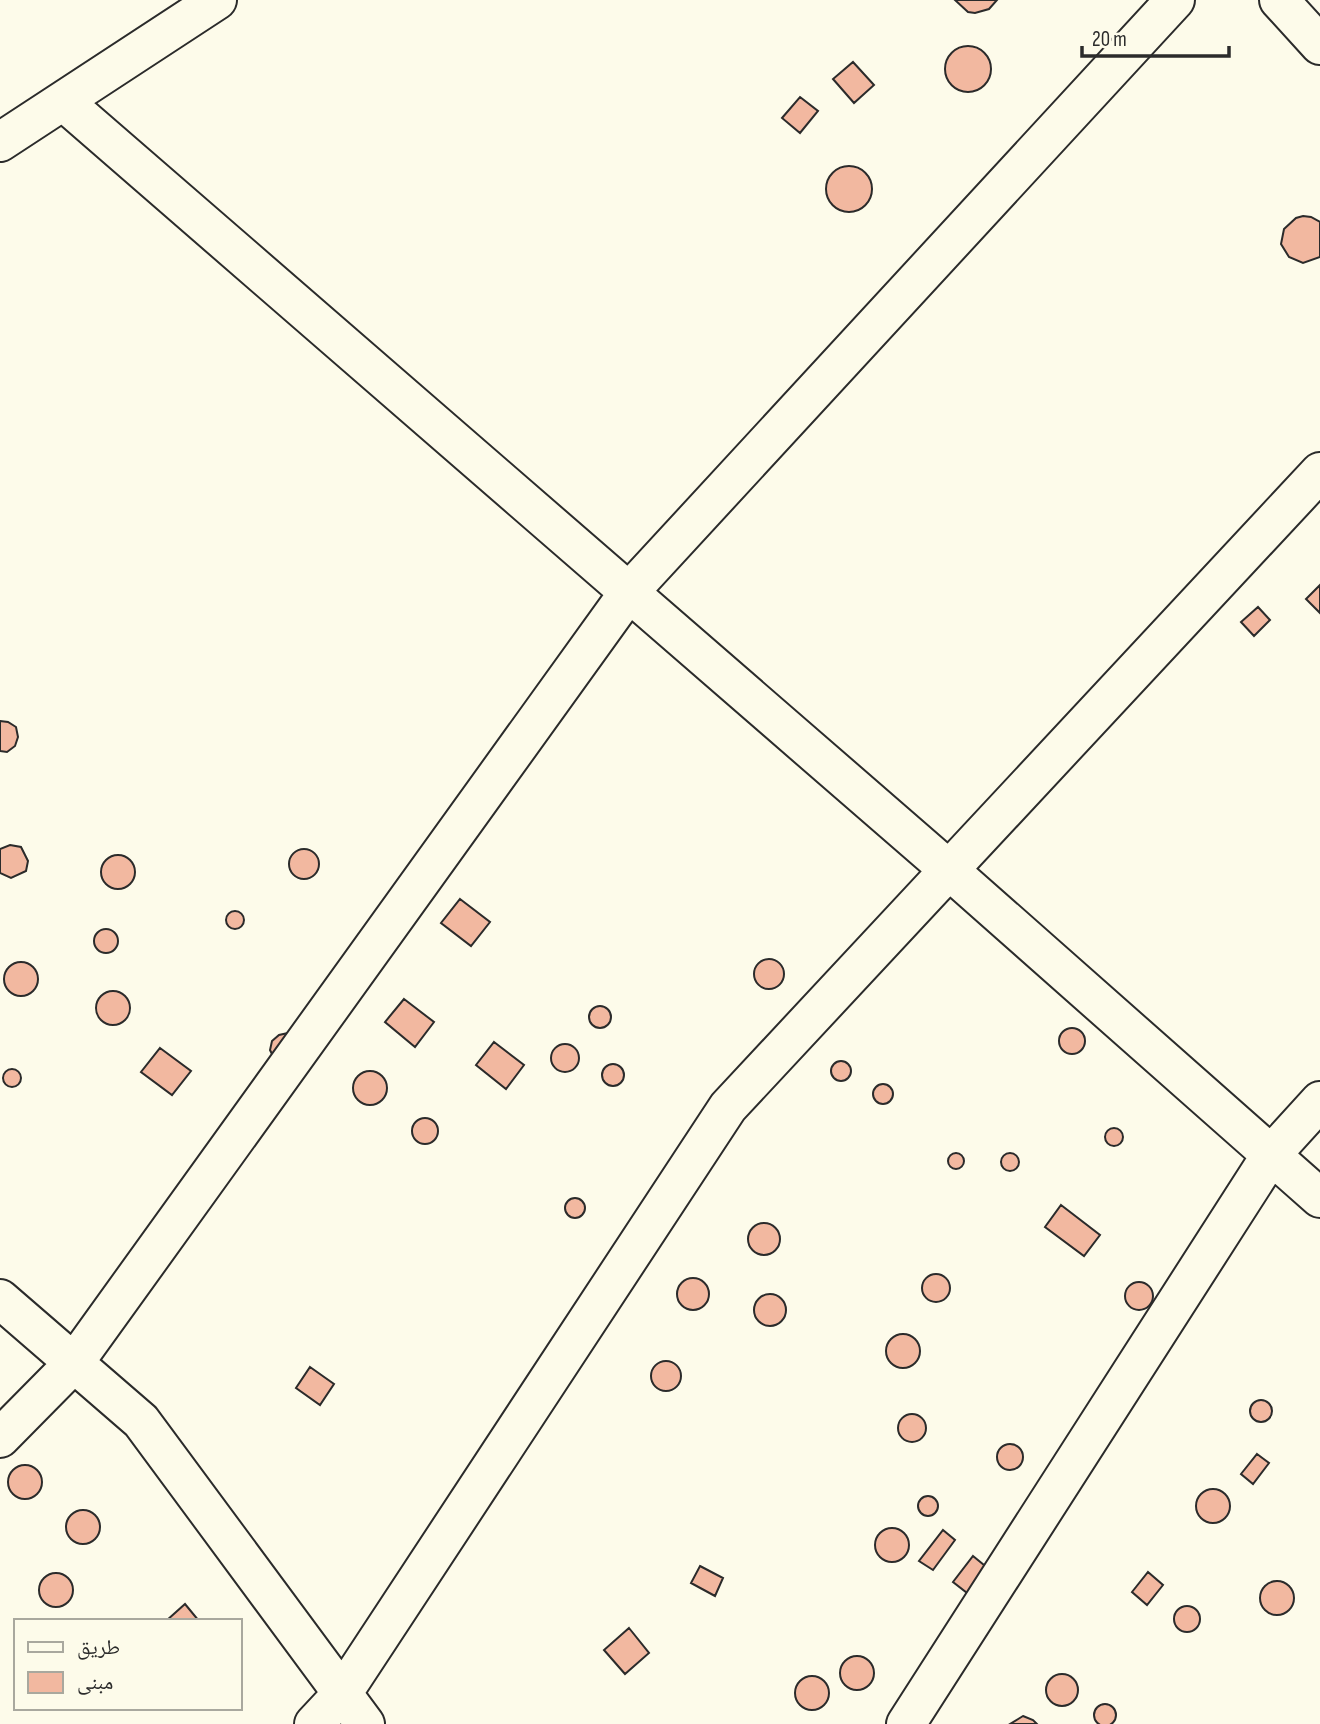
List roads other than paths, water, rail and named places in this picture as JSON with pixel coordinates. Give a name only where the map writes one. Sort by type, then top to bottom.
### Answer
[{"type":"street","points":[[0,142],[217,0]]},
{"type":"street","points":[[0,1438],[74,1363],[629,592],[1175,0]]},
{"type":"street","points":[[1279,0],[1320,45]]},
{"type":"street","points":[[63,101],[950,870],[1320,1198]]},
{"type":"street","points":[[314,1724],[342,1694],[728,1107],[1320,472]]},
{"type":"street","points":[[906,1724],[1271,1155],[1320,1101]]},
{"type":"street","points":[[0,1299],[141,1421],[365,1724]]}]
